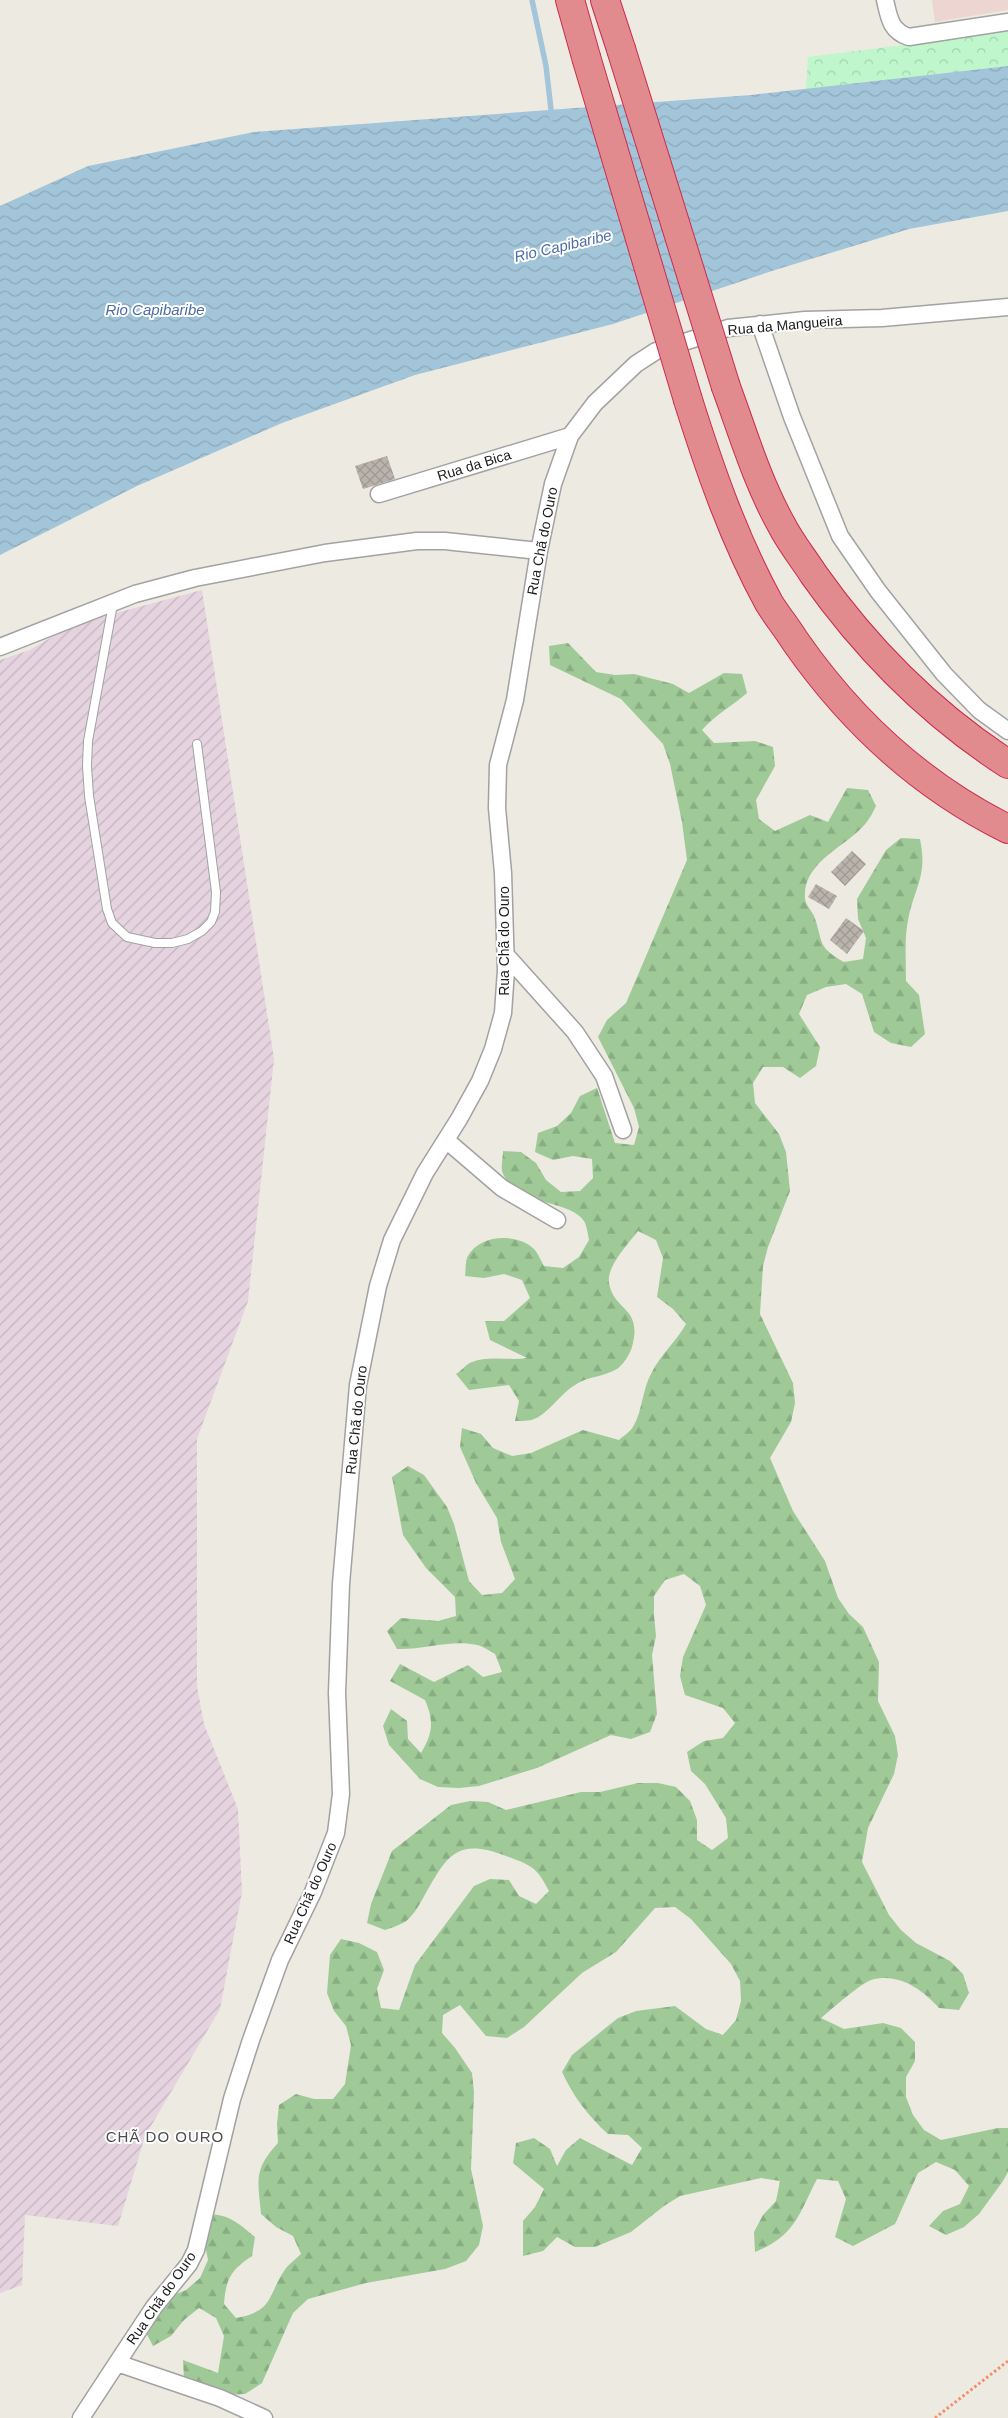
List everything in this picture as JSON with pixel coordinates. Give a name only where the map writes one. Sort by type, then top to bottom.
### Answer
[{"type":"highway","points":[[570,0],[688,400],[712,474],[738,541],[770,605],[822,679],[879,741],[931,782],[987,818],[1008,829]]},
{"type":"highway","points":[[605,0],[726,387],[757,472],[780,524],[828,595],[878,656],[919,696],[968,738],[1008,764]]},
{"type":"street","points":[[885,0],[890,24],[898,32],[909,37],[1008,22]]},
{"type":"street","name":"Rua da Mangueira","points":[[570,436],[595,403],[636,364],[656,351],[728,328],[805,320],[882,318],[1008,307]]},
{"type":"street","points":[[760,324],[827,508],[844,542],[878,590],[944,674],[979,710],[1008,731]]},
{"type":"street","name":"Rua da Bica","points":[[379,494],[570,436]]},
{"type":"street","name":"Rua Chã do Ouro","points":[[81,2418],[154,2307],[189,2264],[196,2250],[232,2099],[251,2040],[280,1960],[321,1874],[336,1833],[341,1794],[337,1693],[340,1594],[358,1385],[378,1286],[392,1240],[415,1191],[480,1081],[493,1049],[503,1013],[506,955],[504,873],[497,808],[498,765],[514,700],[539,551],[553,484],[570,436]]},
{"type":"street","points":[[0,647],[134,594],[195,578],[325,553],[385,545],[445,541],[539,551]]},
{"type":"street","points":[[506,955],[574,1032],[604,1076],[623,1130]]},
{"type":"street","points":[[446,1140],[502,1188],[557,1220]]},
{"type":"street","points":[[117,2363],[220,2398],[264,2418]]},
{"type":"lane","points":[[113,602],[88,741],[88,796],[107,909],[112,923],[127,937],[140,941],[172,943],[188,939],[206,926],[214,912],[216,892],[197,744]]},
{"type":"path","points":[[935,2418],[1008,2361]]},
{"type":"shaded area","points":[[932,0],[1008,0],[1008,10],[935,22]]},
{"type":"shaded area","points":[[202,590],[274,1059],[248,1301],[197,1439],[197,1687],[204,1724],[238,1809],[242,1892],[220,2009],[145,2136],[118,2226],[25,2215],[22,2285],[0,2293],[0,660],[30,650],[57,634],[101,617]]},
{"type":"green space","points":[[1008,28],[1008,66],[806,89],[808,57],[919,43]]},
{"type":"green space","points":[[568,643],[596,672],[615,675],[634,674],[673,684],[689,693],[724,673],[742,674],[747,693],[702,730],[714,743],[755,741],[773,747],[775,766],[756,800],[759,819],[775,831],[810,815],[828,822],[847,788],[868,790],[876,806],[869,819],[858,832],[818,865],[811,874],[806,886],[805,899],[814,916],[822,943],[835,957],[844,962],[863,959],[866,938],[858,919],[857,899],[886,850],[901,838],[920,839],[922,870],[907,923],[906,981],[919,995],[925,1034],[911,1047],[891,1043],[874,1032],[862,994],[846,984],[826,987],[807,995],[799,1014],[820,1047],[816,1066],[800,1078],[783,1067],[763,1067],[753,1083],[755,1103],[779,1134],[786,1152],[790,1191],[768,1247],[763,1266],[760,1314],[793,1383],[795,1403],[791,1422],[770,1458],[793,1511],[825,1561],[838,1598],[849,1614],[863,1627],[879,1662],[878,1701],[895,1736],[898,1755],[894,1774],[868,1828],[862,1862],[889,1915],[901,1930],[916,1943],[950,1961],[963,1974],[969,1993],[959,2010],[939,2008],[925,1994],[909,1984],[891,1978],[881,1978],[871,1980],[860,1986],[821,2018],[844,2029],[883,2023],[901,2028],[915,2042],[915,2061],[906,2077],[906,2097],[913,2115],[924,2130],[941,2140],[998,2128],[1008,2128],[1008,2172],[979,2214],[964,2227],[946,2235],[929,2226],[943,2211],[960,2204],[969,2186],[955,2170],[936,2162],[918,2173],[895,2224],[853,2246],[835,2237],[846,2199],[838,2181],[817,2179],[794,2223],[779,2239],[755,2252],[754,2232],[763,2215],[776,2201],[780,2181],[761,2178],[680,2196],[631,2232],[595,2247],[575,2247],[557,2237],[543,2251],[523,2256],[523,2221],[535,2207],[544,2189],[513,2163],[516,2143],[534,2138],[550,2149],[557,2166],[566,2150],[580,2138],[632,2165],[642,2148],[628,2135],[608,2134],[582,2105],[562,2072],[572,2055],[618,2018],[636,2011],[675,2006],[706,2029],[723,2035],[736,2020],[741,2001],[740,1981],[731,1964],[691,1919],[675,1907],[655,1908],[616,1952],[582,1973],[524,2027],[507,2038],[486,2036],[460,2005],[443,2015],[442,2033],[472,2073],[474,2092],[471,2169],[483,2226],[479,2245],[466,2261],[445,2269],[366,2283],[308,2299],[293,2313],[262,2383],[245,2394],[224,2395],[184,2379],[183,2360],[218,2373],[224,2336],[216,2318],[199,2308],[184,2320],[171,2336],[153,2346],[144,2329],[167,2298],[186,2290],[200,2278],[208,2260],[204,2240],[205,2214],[227,2217],[255,2237],[252,2256],[234,2270],[226,2288],[224,2304],[236,2318],[249,2315],[264,2306],[286,2268],[301,2254],[293,2236],[276,2227],[261,2214],[258,2184],[264,2161],[278,2143],[279,2105],[296,2094],[314,2099],[333,2099],[345,2084],[351,2045],[346,2026],[334,2011],[327,1993],[330,1955],[341,1939],[359,1943],[377,1952],[384,1970],[377,1989],[381,2008],[399,2010],[415,1965],[474,1886],[490,1879],[509,1880],[519,1896],[536,1904],[549,1891],[537,1872],[522,1862],[488,1850],[463,1850],[445,1862],[409,1919],[385,1930],[367,1923],[371,1904],[392,1851],[451,1805],[470,1801],[488,1802],[506,1810],[581,1792],[600,1792],[638,1783],[658,1783],[676,1787],[690,1801],[697,1820],[697,1840],[712,1850],[728,1838],[726,1818],[705,1784],[691,1771],[687,1752],[704,1741],[723,1738],[735,1723],[723,1708],[685,1695],[680,1676],[683,1657],[706,1605],[700,1586],[684,1574],[665,1580],[654,1596],[656,1636],[652,1655],[657,1714],[650,1732],[631,1739],[611,1735],[537,1768],[479,1786],[459,1788],[438,1787],[420,1779],[389,1745],[383,1726],[391,1709],[407,1721],[408,1739],[421,1753],[430,1733],[430,1714],[425,1700],[390,1681],[400,1664],[434,1682],[468,1665],[483,1677],[502,1672],[495,1654],[477,1645],[458,1643],[397,1649],[387,1631],[401,1618],[438,1621],[456,1616],[455,1597],[426,1568],[403,1535],[392,1477],[408,1466],[424,1475],[447,1507],[454,1524],[469,1581],[482,1595],[502,1593],[515,1579],[501,1542],[497,1518],[476,1483],[460,1447],[462,1428],[481,1434],[493,1448],[512,1456],[531,1453],[583,1430],[619,1440],[633,1427],[652,1372],[686,1324],[673,1309],[657,1297],[663,1258],[656,1240],[638,1231],[614,1263],[609,1277],[612,1292],[631,1316],[634,1324],[631,1350],[617,1369],[580,1382],[539,1416],[532,1420],[522,1421],[515,1421],[519,1401],[509,1385],[469,1390],[456,1374],[470,1363],[479,1360],[527,1358],[490,1340],[485,1321],[504,1321],[530,1298],[522,1280],[504,1274],[484,1278],[465,1276],[467,1258],[474,1249],[481,1243],[490,1240],[509,1238],[518,1240],[534,1249],[544,1266],[563,1268],[579,1257],[589,1240],[585,1223],[577,1214],[529,1196],[517,1190],[508,1182],[502,1171],[503,1151],[521,1152],[536,1163],[546,1180],[561,1192],[580,1191],[593,1178],[592,1159],[573,1156],[553,1160],[535,1152],[538,1133],[557,1126],[571,1113],[580,1096],[597,1088],[615,1143],[634,1145],[639,1127],[634,1108],[598,1037],[607,1020],[626,1003],[687,860],[682,822],[670,764],[663,744],[621,699],[550,665],[549,646]]},
{"type":"water","name":"Rio Capibaribe","points":[[1008,66],[1008,211],[909,229],[775,270],[613,324],[415,375],[282,423],[137,486],[0,555],[0,206],[88,166],[254,132],[751,95]]},
{"type":"building","points":[[387,456],[395,479],[363,489],[355,466]]},
{"type":"building","points":[[852,851],[866,864],[845,886],[831,872]]},
{"type":"building","points":[[816,884],[837,896],[829,909],[808,897]]},
{"type":"building","points":[[846,918],[864,931],[847,954],[830,940]]},
{"type":"waterway","points":[[532,0],[546,66],[552,118]]},
{"type":"district","name":"CHÃ DO OURO","points":[[165,2137]]}]
